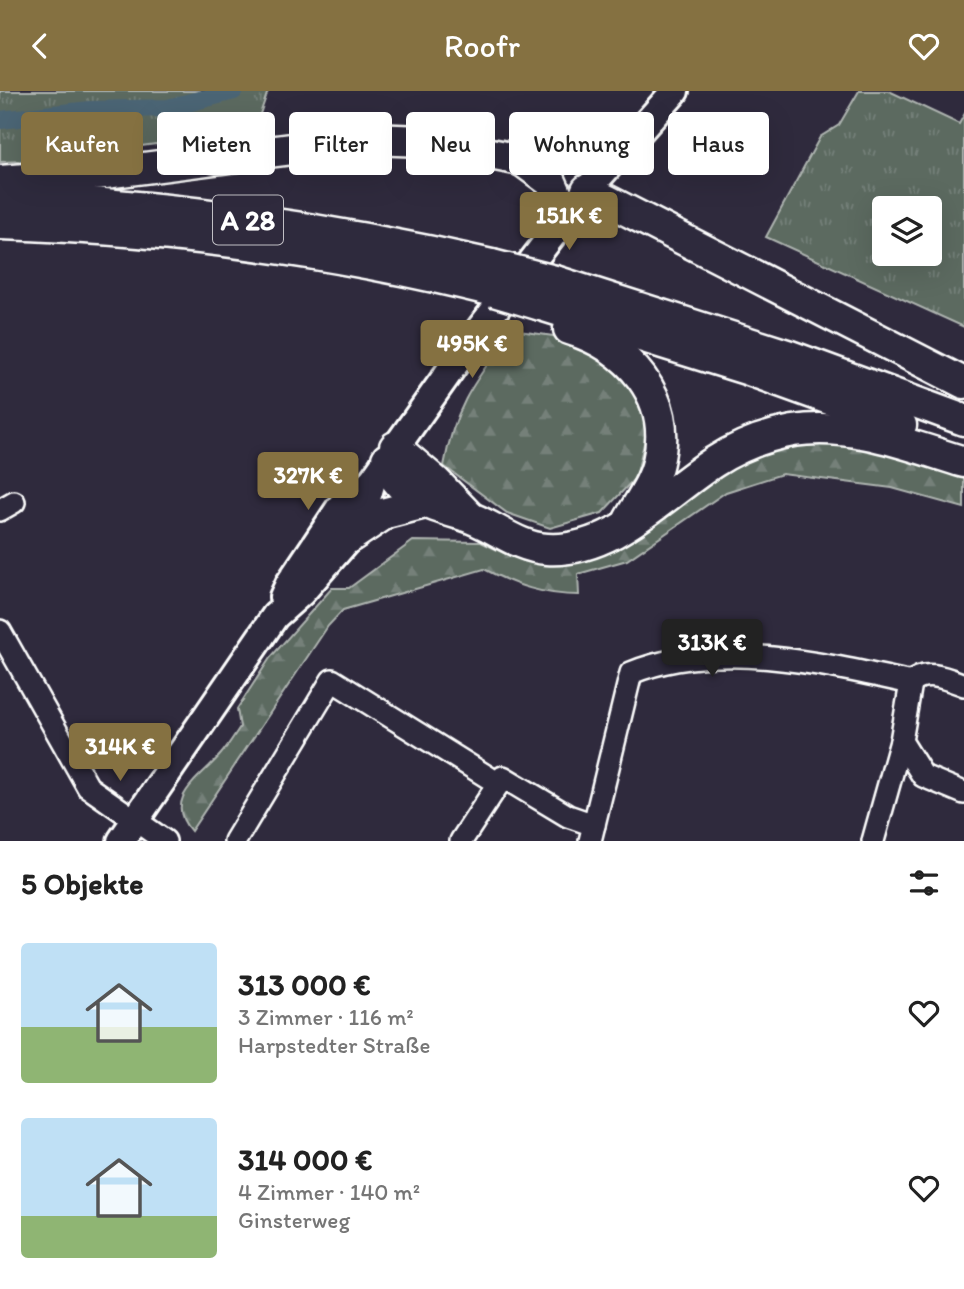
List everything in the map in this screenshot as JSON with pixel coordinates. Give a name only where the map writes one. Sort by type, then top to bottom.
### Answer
[{"type":"highway","points":[[0,181],[105,173],[370,139],[424,141],[509,158]]},
{"type":"highway","points":[[541,175],[551,182],[566,216]]},
{"type":"highway","points":[[587,190],[964,383]]},
{"type":"highway","name":"A 28","points":[[0,198],[174,211],[305,227],[486,280],[964,447]]},
{"type":"highway","name":"A 28","points":[[0,224],[159,235],[486,280]]},
{"type":"highway","points":[[486,280],[543,302],[579,333],[621,354],[642,375],[658,406],[662,434],[658,464],[627,523]]},
{"type":"highway","name":"A 28","points":[[543,302],[790,356],[964,420]]},
{"type":"highway","points":[[385,462],[397,482],[425,503],[469,517],[504,537],[545,549],[579,546],[627,523],[668,498],[714,462],[759,440],[793,431],[859,432],[895,439],[964,462]]},
{"type":"highway","points":[[385,462],[436,482],[469,517]]},
{"type":"highway","points":[[350,537],[386,513],[425,503]]},
{"type":"main road","points":[[654,114],[675,91]]},
{"type":"main road","points":[[121,841],[295,588],[341,506],[385,462],[566,216],[600,175]]},
{"type":"main road","points":[[295,588],[350,537],[385,462]]},
{"type":"street","points":[[0,631],[88,787],[137,818],[166,841]]},
{"type":"street","points":[[461,841],[503,777],[592,833],[631,673],[653,664],[724,657],[786,657],[912,681],[937,676],[964,685]]},
{"type":"street","points":[[235,841],[332,680],[499,784]]},
{"type":"street","points":[[873,841],[901,741],[912,681]]},
{"type":"street","points":[[901,741],[923,776],[964,793]]},
{"type":"green space","points":[[0,91],[268,91],[261,112],[157,112],[157,144],[143,146],[143,112],[21,112],[21,161],[0,162]]},
{"type":"green space","points":[[859,91],[889,91],[959,124],[964,115],[964,327],[766,237],[820,137],[839,125]]},
{"type":"green space","points":[[512,330],[567,338],[608,359],[640,392],[647,431],[636,477],[602,513],[550,528],[507,513],[444,466],[454,426],[469,393]]},
{"type":"green space","points":[[806,444],[851,445],[900,452],[964,475],[964,508],[892,488],[782,474],[726,492],[627,560],[578,574],[579,595],[530,588],[484,569],[343,610],[328,626],[191,831],[183,819],[182,798],[195,780],[221,754],[240,727],[237,709],[270,658],[332,588],[349,588],[413,541],[481,542],[510,556],[544,562],[741,464],[772,451]]},
{"type":"waterway","points":[[0,120],[90,110],[168,108],[234,91]]}]
